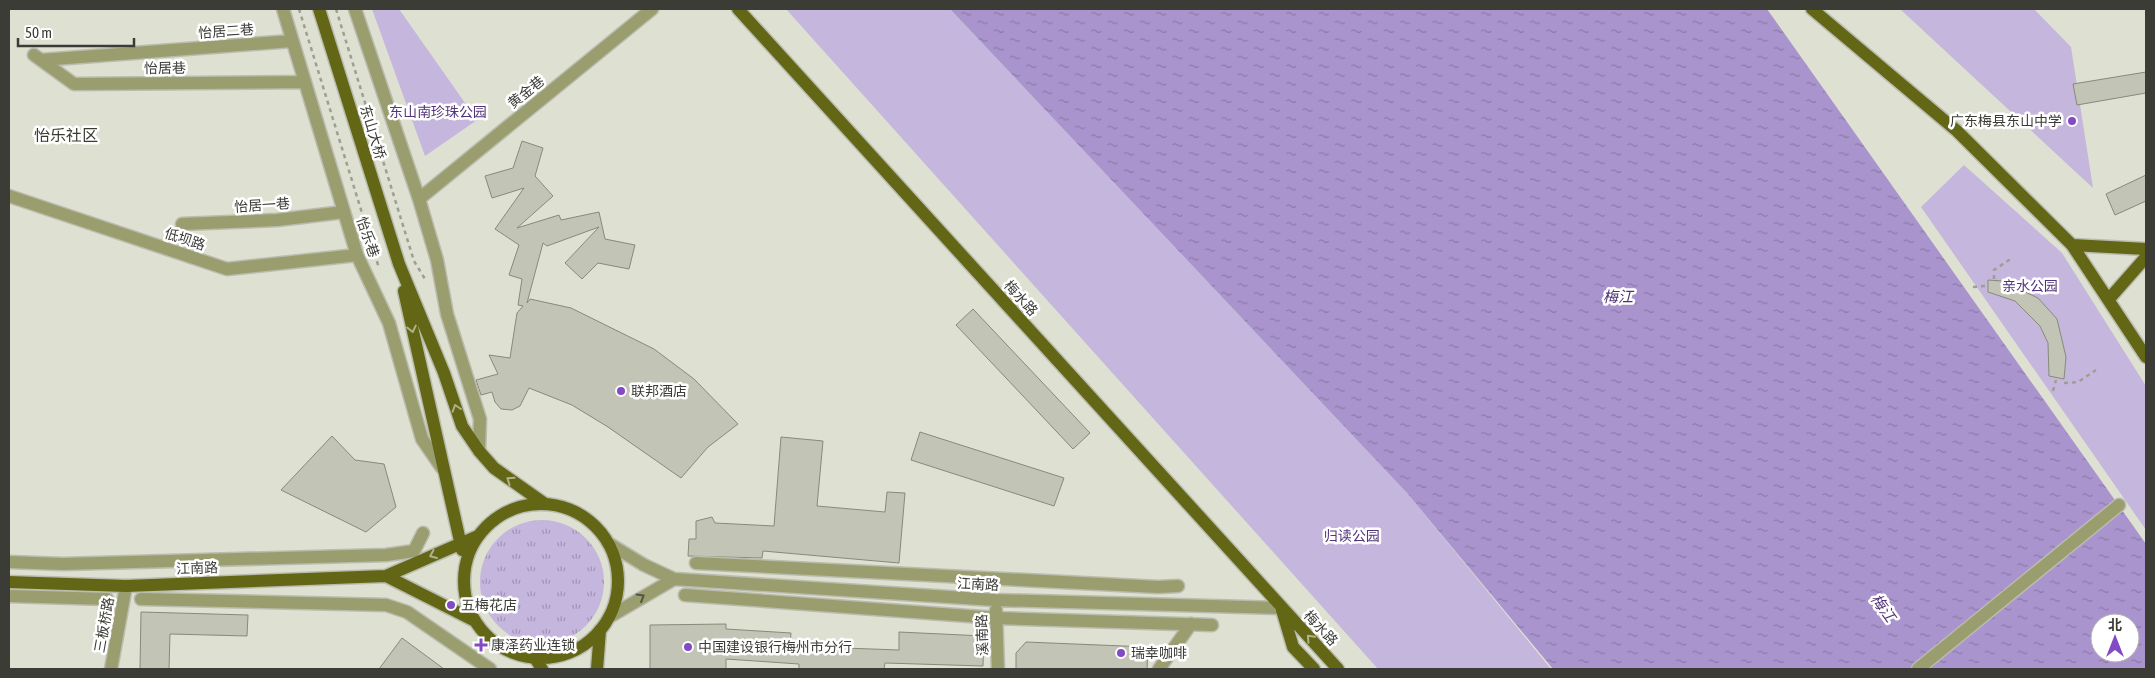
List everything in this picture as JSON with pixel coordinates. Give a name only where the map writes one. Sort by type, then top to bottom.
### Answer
[{"type":"main road","name":"东山大桥","points":[[319,9],[399,264]]},
{"type":"main road","name":"梅水路","points":[[738,9],[1338,669]]},
{"type":"main road","points":[[1812,9],[1957,131],[2072,245],[2146,357]]},
{"type":"main road","points":[[2072,245],[2146,249]]},
{"type":"main road","points":[[2109,299],[2146,257]]},
{"type":"main road","points":[[399,264],[444,373],[462,426],[479,451],[494,468],[545,504]]},
{"type":"main road","points":[[399,264],[442,468],[465,564]]},
{"type":"main road","points":[[545,504],[567,509],[588,520],[599,531],[608,543],[616,565],[618,588],[615,603],[609,617],[600,630],[578,649],[539,664],[494,643],[483,633],[475,621],[464,594],[463,579],[465,564],[478,536],[500,516],[514,509],[529,505],[545,504]]},
{"type":"main road","name":"江南路","points":[[9,582],[126,586],[386,576],[478,536]]},
{"type":"main road","name":"江南路","points":[[386,576],[475,621]]},
{"type":"main road","name":"梅水路","points":[[1281,608],[1293,647],[1314,669]]},
{"type":"main road","points":[[597,669],[600,630]]},
{"type":"street","name":"怡乐巷","points":[[283,9],[357,255],[389,323],[422,440],[442,468]]},
{"type":"street","points":[[355,9],[419,199],[437,260],[447,314],[480,419],[479,451]]},
{"type":"street","name":"黄金巷","points":[[419,199],[652,9]]},
{"type":"street","name":"怡居二巷","points":[[38,57],[292,41]]},
{"type":"street","name":"怡居巷","points":[[38,57],[74,84],[305,82]]},
{"type":"street","name":"低坝路","points":[[9,196],[227,269],[357,255]]},
{"type":"street","name":"怡居一巷","points":[[182,224],[278,220],[344,212]]},
{"type":"street","points":[[1918,669],[2119,505]]},
{"type":"street","points":[[9,562],[63,564],[386,555],[414,551],[423,534]]},
{"type":"street","name":"江南路","points":[[608,543],[644,565],[674,579],[996,600],[1281,608]]},
{"type":"street","points":[[696,563],[1158,587],[1178,586]]},
{"type":"street","points":[[609,617],[674,579]]},
{"type":"street","name":"三板桥路","points":[[111,669],[126,586]]},
{"type":"street","points":[[685,595],[996,618],[1212,625]]},
{"type":"street","points":[[9,596],[107,599]]},
{"type":"street","points":[[141,599],[386,605],[407,612],[490,669]]},
{"type":"street","name":"溪南路","points":[[996,600],[998,669]]},
{"type":"street","points":[[1159,669],[1191,624]]},
{"type":"path","points":[[299,9],[380,271]]},
{"type":"path","points":[[336,9],[414,261],[428,284]]},
{"type":"path","points":[[1994,279],[1994,270],[2012,258]]},
{"type":"path","points":[[1973,287],[1985,286]]},
{"type":"path","points":[[2064,383],[2078,382],[2096,370]]},
{"type":"path","points":[[2053,391],[2056,380]]},
{"type":"green space","name":"东山南珍珠公园","points":[[372,9],[399,9],[477,120],[425,156]]},
{"type":"green space","name":"归读公园","points":[[786,9],[950,9],[1407,493],[1551,669],[1378,669]]},
{"type":"green space","points":[[1900,9],[2034,9],[2071,47],[2093,188]]},
{"type":"green space","name":"亲水公园","points":[[1964,165],[2062,253],[2146,386],[2146,530],[1921,207]]},
{"type":"green space","points":[[542,520],[566,525],[586,538],[599,558],[604,582],[599,606],[586,626],[566,639],[542,644],[518,639],[498,626],[485,606],[480,582],[485,558],[498,538],[518,525]]},
{"type":"water","name":"梅江","points":[[950,9],[1767,9],[2146,544],[2146,669],[1553,669],[1407,493]]},
{"type":"building","points":[[2146,72],[2146,93],[2077,105],[2073,84]]},
{"type":"building","name":"联邦酒店","points":[[522,141],[543,148],[535,176],[553,196],[517,228],[559,215],[561,220],[599,212],[605,239],[635,245],[629,269],[598,263],[582,279],[565,263],[599,227],[547,246],[543,243],[527,303],[530,299],[571,308],[654,349],[694,379],[738,424],[708,447],[681,478],[608,427],[572,405],[529,388],[520,406],[512,410],[501,409],[495,402],[492,392],[481,395],[476,380],[498,374],[489,355],[510,358],[517,313],[523,306],[518,305],[522,279],[509,275],[519,245],[495,229],[524,188],[492,198],[485,176],[513,168]]},
{"type":"building","points":[[2146,175],[2146,201],[2115,215],[2106,194]]},
{"type":"building","points":[[1988,280],[2002,281],[2038,298],[2057,319],[2066,357],[2064,379],[2049,376],[2048,343],[2040,326],[2015,301],[1988,292]]},
{"type":"building","points":[[973,309],[1090,433],[1073,449],[956,325]]},
{"type":"building","points":[[920,432],[1064,478],[1054,506],[911,460]]},
{"type":"building","points":[[332,436],[355,460],[384,464],[396,507],[366,532],[281,490]]},
{"type":"building","points":[[781,437],[823,441],[817,506],[885,512],[887,492],[905,493],[899,563],[763,551],[762,558],[688,556],[689,539],[696,539],[696,521],[712,517],[715,523],[774,526]]},
{"type":"building","points":[[141,612],[248,615],[247,636],[170,634],[169,669],[140,669]]},
{"type":"building","points":[[726,624],[726,629],[791,633],[790,646],[899,650],[899,632],[984,636],[983,666],[885,663],[884,669],[799,669],[799,664],[726,659],[726,669],[650,669],[650,625]]},
{"type":"building","points":[[402,638],[444,669],[379,669]]},
{"type":"building","points":[[1026,642],[1148,647],[1147,669],[1016,669],[1016,653]]},
{"type":"place","name":"广东梅县东山中学","points":[[2072,121]]},
{"type":"place","name":"联邦酒店","points":[[621,391]]},
{"type":"place","name":"五梅花店","points":[[451,605]]},
{"type":"place","name":"康泽药业连锁","points":[[481,645]]},
{"type":"place","name":"中国建设银行梅州市分行","points":[[688,647]]},
{"type":"place","name":"瑞幸咖啡","points":[[1121,653]]},
{"type":"district","name":"怡乐社区","points":[[66,135]]}]
